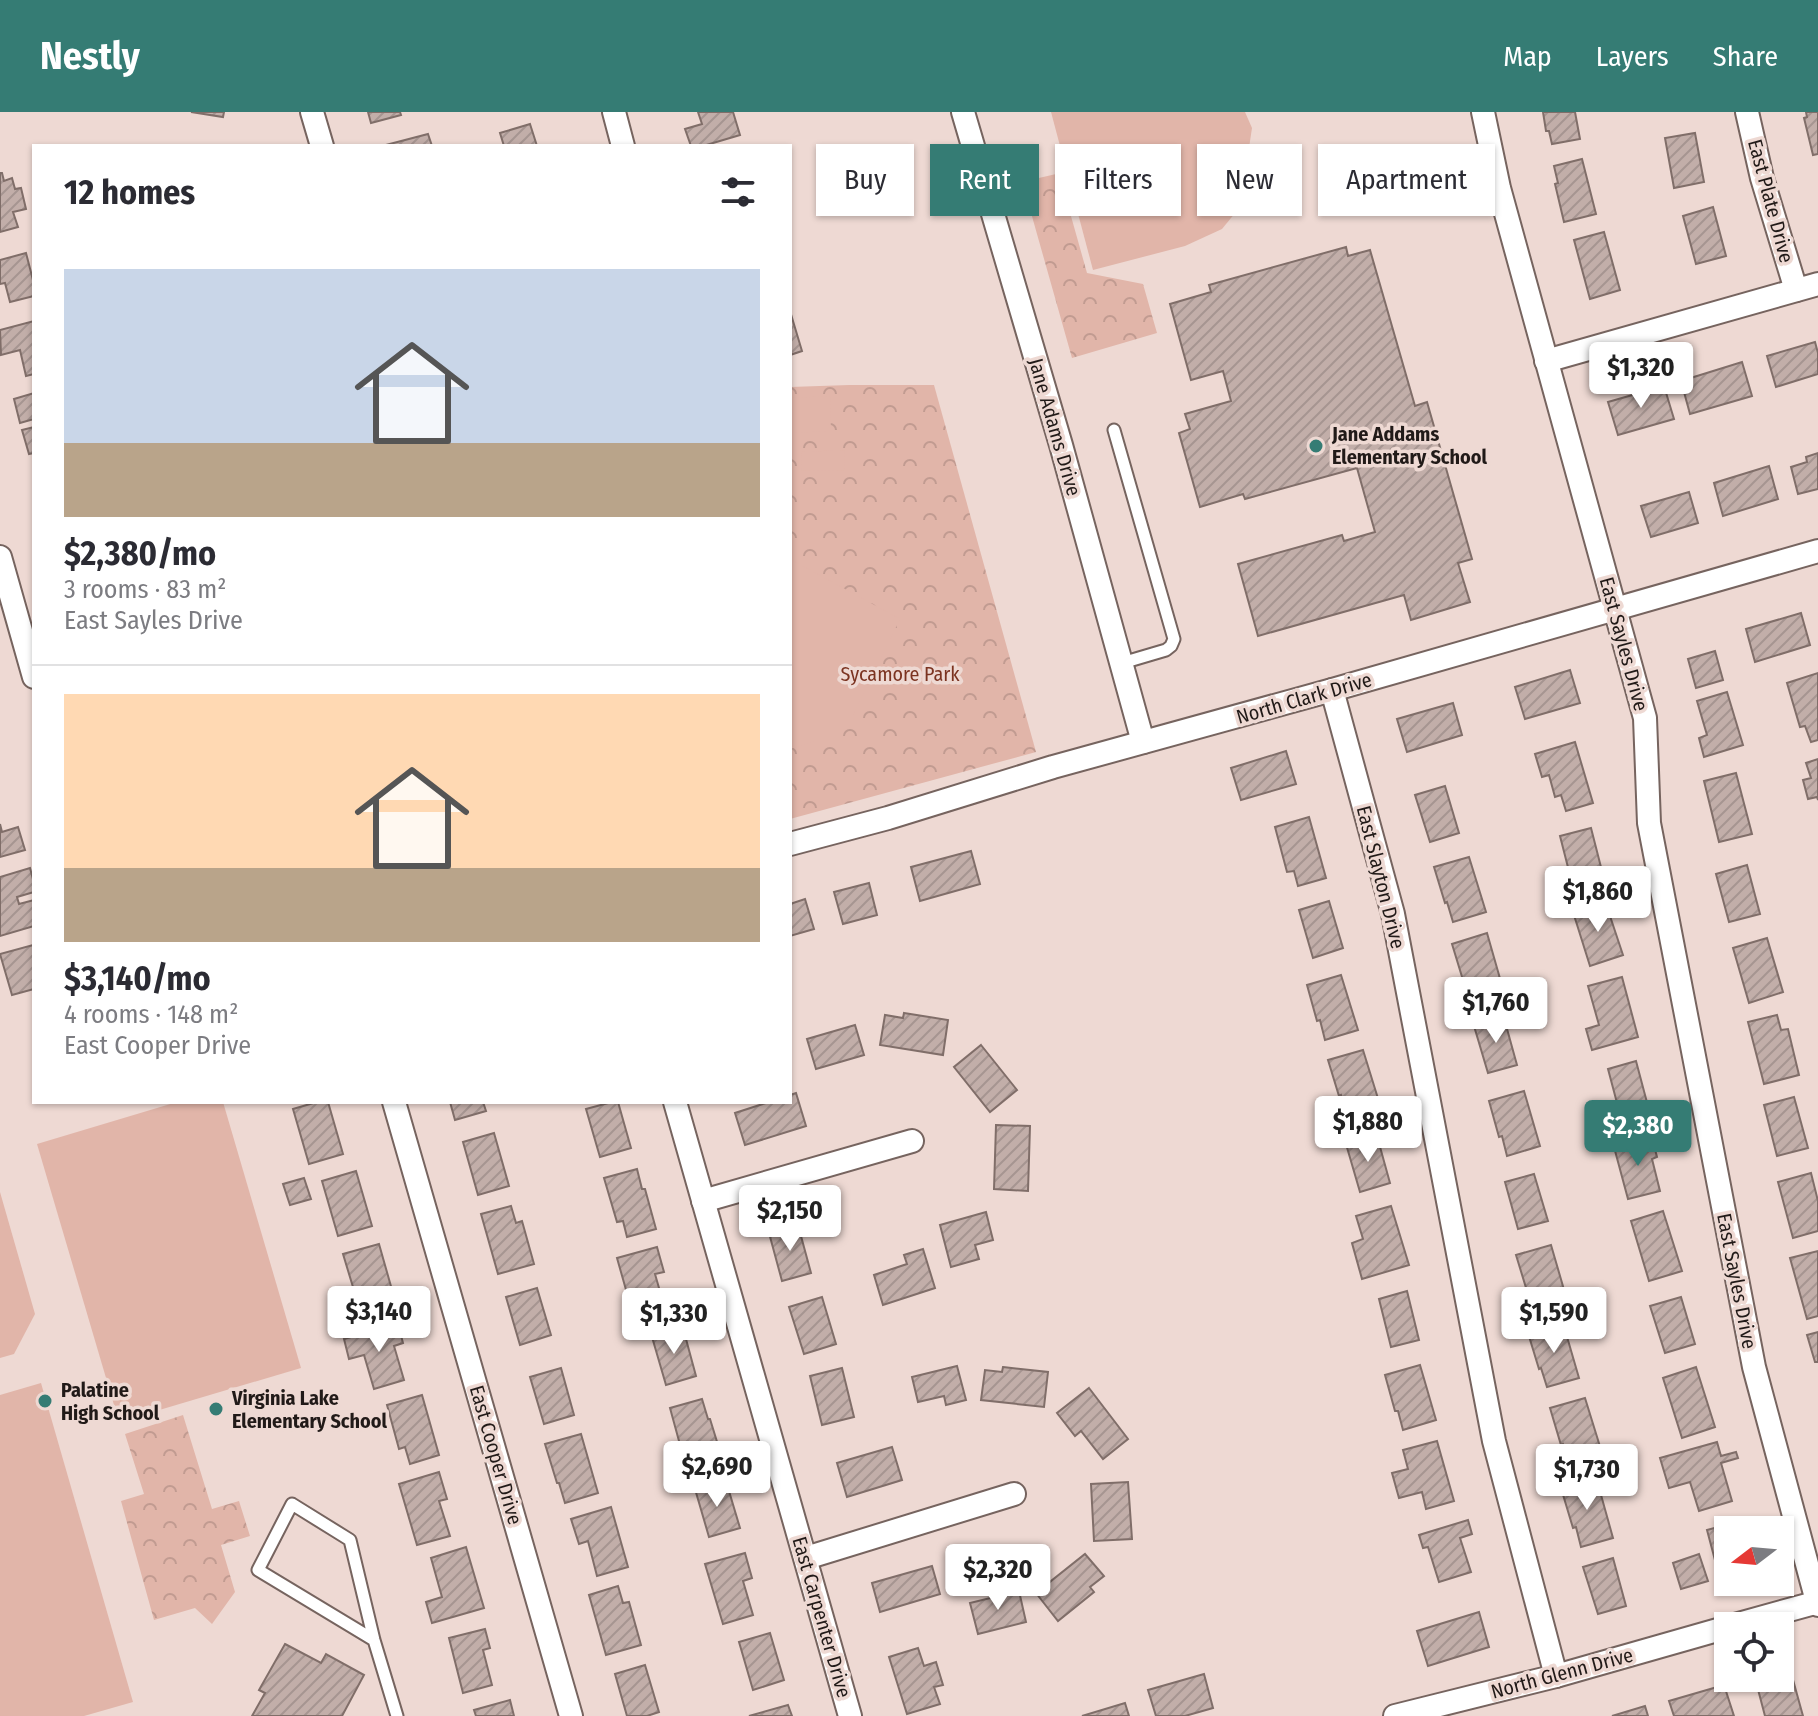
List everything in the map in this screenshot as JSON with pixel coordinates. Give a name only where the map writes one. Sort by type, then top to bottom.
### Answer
[{"type":"street","points":[[312,112],[321,144]]},
{"type":"street","points":[[614,112],[622,144]]},
{"type":"street","name":"Jane Adams Drive","points":[[963,112],[1061,445],[1143,742]]},
{"type":"street","name":"East Sayles Drive","points":[[1483,112],[1499,188],[1645,718],[1649,823],[1754,1367],[1818,1603]]},
{"type":"street","name":"East Plate Drive","points":[[1747,112],[1762,178],[1807,287]]},
{"type":"street","points":[[1546,361],[1807,287]]},
{"type":"street","name":"North Clark Drive","points":[[792,843],[1818,551]]},
{"type":"street","points":[[0,557],[32,670]]},
{"type":"street","name":"East Slayton Drive","points":[[1332,690],[1393,914],[1494,1441],[1556,1676]]},
{"type":"street","name":"East Cooper Drive","points":[[395,1104],[571,1716]]},
{"type":"street","name":"East Carpenter Drive","points":[[676,1104],[850,1716]]},
{"type":"street","points":[[703,1201],[912,1141]]},
{"type":"street","points":[[806,1558],[1014,1494]]},
{"type":"street","name":"North Glenn Drive","points":[[1784,1612],[1818,1603]]},
{"type":"street","name":"North Glenn Drive","points":[[1395,1716],[1556,1676],[1714,1631]]},
{"type":"lane","points":[[1114,430],[1174,639],[1166,650],[1122,663]]},
{"type":"lane","points":[[374,1640],[258,1570],[292,1504],[350,1540],[374,1640],[397,1716]]},
{"type":"green space","points":[[1051,112],[1245,112],[1252,128],[1250,144],[1197,144],[1197,216],[1233,216],[1222,229],[1185,246],[1093,270],[1079,216],[1181,216],[1181,144],[1060,144]]},
{"type":"green space","points":[[1055,174],[1055,216],[1071,216],[1087,273],[1143,284],[1157,333],[1072,358],[1032,216],[1039,216],[1039,178]]},
{"type":"green space","name":"Sycamore Park","points":[[934,385],[1036,752],[792,818],[792,387]]},
{"type":"green space","points":[[830,396],[831,431],[792,433],[792,398]]},
{"type":"green space","points":[[844,450],[845,470],[802,471],[801,452]]},
{"type":"green space","points":[[792,560],[900,619],[853,715],[814,741],[792,748]]},
{"type":"green space","points":[[170,1104],[224,1104],[301,1368],[119,1422],[37,1144]]},
{"type":"green space","points":[[0,1192],[35,1314],[14,1354],[0,1358]]},
{"type":"green space","points":[[41,1383],[133,1702],[84,1716],[0,1716],[0,1395]]},
{"type":"green space","points":[[183,1415],[212,1509],[239,1501],[250,1536],[221,1545],[235,1592],[212,1624],[195,1608],[154,1620],[121,1501],[144,1494],[125,1434]]},
{"type":"building","points":[[191,112],[224,112],[223,117]]},
{"type":"building","points":[[368,112],[400,112],[401,115],[371,123]]},
{"type":"building","points":[[698,112],[733,112],[740,135],[710,144],[690,144],[685,129],[702,124]]},
{"type":"building","points":[[1543,112],[1575,112],[1580,139],[1552,144]]},
{"type":"building","points":[[1806,112],[1818,112],[1818,154],[1813,155],[1804,118],[1807,117]]},
{"type":"building","points":[[530,124],[536,144],[503,144],[500,133]]},
{"type":"building","points":[[1695,133],[1704,182],[1674,188],[1665,138]]},
{"type":"building","points":[[428,134],[431,144],[390,144]]},
{"type":"building","points":[[1582,159],[1596,214],[1564,222],[1554,166]]},
{"type":"building","points":[[0,173],[4,181],[12,178],[15,189],[21,188],[26,209],[13,212],[18,227],[0,232]]},
{"type":"building","points":[[1713,207],[1726,256],[1696,264],[1683,216]]},
{"type":"building","points":[[1604,232],[1620,290],[1590,299],[1574,240]]},
{"type":"building","points":[[1346,247],[1348,256],[1370,250],[1415,406],[1427,402],[1472,559],[1458,563],[1470,602],[1411,620],[1404,595],[1258,636],[1238,564],[1342,535],[1344,541],[1375,532],[1357,468],[1245,499],[1243,494],[1200,507],[1179,433],[1190,429],[1185,414],[1231,401],[1223,371],[1191,380],[1170,304],[1211,292],[1209,285]]},
{"type":"building","points":[[26,253],[32,276],[32,296],[10,302],[5,283],[0,284],[0,260]]},
{"type":"building","points":[[792,318],[802,351],[792,354]]},
{"type":"building","points":[[32,322],[32,374],[26,376],[20,350],[1,355],[0,330]]},
{"type":"building","points":[[1815,342],[1818,374],[1776,387],[1767,356]]},
{"type":"building","points":[[1742,362],[1752,396],[1690,414],[1681,381]]},
{"type":"building","points":[[1664,386],[1674,419],[1618,435],[1608,402]]},
{"type":"building","points":[[32,394],[32,420],[20,423],[14,399]]},
{"type":"building","points":[[32,428],[32,453],[29,454],[22,430]]},
{"type":"building","points":[[1818,453],[1818,489],[1798,494],[1791,467],[1807,462],[1806,457]]},
{"type":"building","points":[[1769,466],[1778,499],[1723,516],[1714,483]]},
{"type":"building","points":[[1689,492],[1698,523],[1651,537],[1641,506]]},
{"type":"building","points":[[1801,613],[1810,645],[1755,662],[1746,629]]},
{"type":"building","points":[[1715,651],[1723,680],[1696,688],[1688,659]]},
{"type":"building","points":[[1570,670],[1580,703],[1525,719],[1515,687]]},
{"type":"building","points":[[1818,673],[1818,740],[1811,742],[1805,726],[1800,727],[1787,683]]},
{"type":"building","points":[[1727,692],[1743,745],[1704,757],[1699,738],[1707,735],[1697,701]]},
{"type":"building","points":[[1453,703],[1462,735],[1407,752],[1397,719]]},
{"type":"building","points":[[1575,742],[1593,803],[1566,811],[1561,795],[1555,797],[1549,775],[1542,777],[1535,754]]},
{"type":"building","points":[[1286,751],[1296,784],[1241,800],[1231,768]]},
{"type":"building","points":[[1818,759],[1818,800],[1817,797],[1808,799],[1803,780],[1811,778],[1806,763]]},
{"type":"building","points":[[1736,773],[1752,834],[1719,842],[1704,781]]},
{"type":"building","points":[[1445,786],[1459,833],[1430,842],[1415,795]]},
{"type":"building","points":[[1309,817],[1326,878],[1298,886],[1294,871],[1287,872],[1275,827]]},
{"type":"building","points":[[0,824],[2,832],[18,827],[25,850],[0,857]]},
{"type":"building","points":[[1591,828],[1603,875],[1572,883],[1560,836]]},
{"type":"building","points":[[971,851],[980,884],[920,901],[911,867]]},
{"type":"building","points":[[1469,857],[1486,912],[1453,922],[1434,867]]},
{"type":"building","points":[[1747,865],[1760,914],[1729,922],[1716,874]]},
{"type":"building","points":[[30,868],[32,893],[17,897],[19,904],[32,901],[32,927],[0,936],[0,877]]},
{"type":"building","points":[[869,883],[877,915],[843,924],[834,892]]},
{"type":"building","points":[[805,899],[814,929],[792,935],[792,903]]},
{"type":"building","points":[[1329,901],[1343,948],[1313,958],[1299,910]]},
{"type":"building","points":[[1605,901],[1623,955],[1590,966],[1573,912]]},
{"type":"building","points":[[1487,933],[1503,989],[1471,998],[1452,944]]},
{"type":"building","points":[[1767,938],[1783,992],[1749,1003],[1733,948]]},
{"type":"building","points":[[32,945],[32,990],[12,995],[0,954]]},
{"type":"building","points":[[1341,975],[1358,1030],[1325,1040],[1307,985]]},
{"type":"building","points":[[1622,977],[1638,1037],[1592,1050],[1586,1029],[1599,1025],[1588,986]]},
{"type":"building","points":[[904,1013],[948,1020],[943,1055],[880,1045],[885,1015],[903,1018]]},
{"type":"building","points":[[1777,1015],[1781,1030],[1788,1029],[1799,1075],[1764,1084],[1748,1022]]},
{"type":"building","points":[[1504,1018],[1517,1065],[1488,1073],[1474,1026]]},
{"type":"building","points":[[855,1025],[864,1055],[816,1069],[807,1039]]},
{"type":"building","points":[[981,1045],[1017,1090],[990,1112],[954,1067]]},
{"type":"building","points":[[1363,1050],[1380,1105],[1347,1115],[1328,1060]]},
{"type":"building","points":[[1636,1061],[1649,1110],[1621,1118],[1608,1069]]},
{"type":"building","points":[[1524,1091],[1540,1146],[1507,1156],[1489,1101]]},
{"type":"building","points":[[796,1093],[806,1126],[745,1145],[735,1113],[763,1104],[792,1104],[792,1094]]},
{"type":"building","points":[[1794,1097],[1808,1148],[1777,1156],[1764,1105]]},
{"type":"building","points":[[310,1104],[329,1104],[343,1154],[309,1164],[293,1109]]},
{"type":"building","points":[[451,1104],[484,1104],[486,1111],[455,1120]]},
{"type":"building","points":[[619,1104],[631,1148],[600,1157],[586,1109]]},
{"type":"building","points":[[996,1125],[1030,1126],[1028,1191],[994,1189]]},
{"type":"building","points":[[494,1133],[509,1186],[478,1195],[463,1142]]},
{"type":"building","points":[[1377,1136],[1390,1183],[1360,1192],[1346,1144]]},
{"type":"building","points":[[1652,1138],[1657,1157],[1652,1159],[1660,1191],[1628,1199],[1614,1147]]},
{"type":"building","points":[[637,1169],[656,1229],[627,1237],[623,1221],[617,1222],[604,1178]]},
{"type":"building","points":[[356,1171],[372,1226],[338,1236],[322,1181]]},
{"type":"building","points":[[1811,1173],[1818,1201],[1818,1231],[1793,1238],[1778,1182]]},
{"type":"building","points":[[1534,1174],[1548,1221],[1518,1229],[1505,1182]]},
{"type":"building","points":[[304,1178],[311,1199],[290,1205],[283,1184]]},
{"type":"building","points":[[511,1206],[516,1223],[522,1221],[534,1264],[498,1274],[481,1214]]},
{"type":"building","points":[[1391,1206],[1409,1265],[1362,1279],[1352,1243],[1363,1239],[1356,1216]]},
{"type":"building","points":[[1663,1211],[1682,1271],[1649,1281],[1631,1221]]},
{"type":"building","points":[[986,1212],[993,1240],[975,1245],[979,1259],[951,1267],[940,1225]]},
{"type":"building","points":[[798,1225],[811,1273],[782,1281],[769,1233]]},
{"type":"building","points":[[379,1244],[396,1304],[367,1312],[362,1295],[356,1297],[343,1254]]},
{"type":"building","points":[[1551,1245],[1567,1300],[1535,1310],[1516,1255]]},
{"type":"building","points":[[657,1247],[664,1272],[655,1274],[665,1309],[634,1318],[617,1258]]},
{"type":"building","points":[[923,1249],[935,1288],[883,1305],[874,1275],[907,1264],[904,1255]]},
{"type":"building","points":[[1818,1251],[1818,1316],[1807,1319],[1790,1258]]},
{"type":"building","points":[[537,1288],[551,1335],[520,1345],[506,1297]]},
{"type":"building","points":[[1407,1291],[1419,1340],[1391,1347],[1379,1299]]},
{"type":"building","points":[[822,1297],[836,1344],[804,1354],[789,1307]]},
{"type":"building","points":[[1681,1297],[1695,1344],[1665,1353],[1650,1306]]},
{"type":"building","points":[[1563,1323],[1579,1378],[1547,1387],[1528,1333]]},
{"type":"building","points":[[398,1324],[403,1343],[394,1346],[404,1380],[374,1389],[364,1355],[349,1359],[344,1339]]},
{"type":"building","points":[[683,1328],[696,1376],[666,1385],[652,1337]]},
{"type":"building","points":[[1818,1332],[1818,1362],[1815,1362],[1807,1335]]},
{"type":"building","points":[[1420,1365],[1436,1420],[1403,1430],[1385,1375]]},
{"type":"building","points":[[957,1366],[966,1400],[946,1405],[944,1396],[918,1402],[912,1377]]},
{"type":"building","points":[[1003,1367],[1048,1372],[1044,1407],[981,1400],[985,1370],[1002,1372]]},
{"type":"building","points":[[1696,1367],[1715,1427],[1682,1438],[1663,1378]]},
{"type":"building","points":[[561,1368],[574,1415],[544,1424],[530,1377]]},
{"type":"building","points":[[842,1368],[854,1417],[822,1425],[810,1376]]},
{"type":"building","points":[[1089,1388],[1128,1439],[1103,1459],[1081,1431],[1075,1436],[1057,1413]]},
{"type":"building","points":[[422,1395],[439,1455],[410,1464],[405,1447],[399,1449],[387,1405]]},
{"type":"building","points":[[1585,1398],[1602,1453],[1569,1463],[1550,1408]]},
{"type":"building","points":[[702,1399],[722,1458],[693,1466],[688,1450],[682,1452],[670,1408]]},
{"type":"building","points":[[581,1434],[598,1493],[565,1503],[545,1444]]},
{"type":"building","points":[[1437,1441],[1454,1501],[1426,1509],[1422,1492],[1399,1498],[1392,1473],[1408,1469],[1403,1450]]},
{"type":"building","points":[[1717,1442],[1721,1456],[1736,1452],[1738,1458],[1721,1463],[1732,1501],[1699,1511],[1690,1482],[1669,1488],[1660,1458]]},
{"type":"building","points":[[892,1447],[902,1480],[847,1497],[837,1463]]},
{"type":"building","points":[[439,1472],[447,1499],[439,1501],[450,1536],[417,1545],[399,1484]]},
{"type":"building","points":[[1596,1477],[1613,1538],[1581,1547],[1561,1488]]},
{"type":"building","points":[[726,1481],[740,1528],[709,1537],[695,1489]]},
{"type":"building","points":[[1128,1482],[1132,1539],[1094,1541],[1091,1484]]},
{"type":"building","points":[[611,1507],[628,1567],[597,1576],[588,1541],[579,1544],[571,1519]]},
{"type":"building","points":[[1468,1520],[1472,1534],[1460,1538],[1471,1572],[1439,1582],[1428,1547],[1423,1548],[1419,1535]]},
{"type":"building","points":[[1714,1528],[1714,1556],[1707,1530]]},
{"type":"building","points":[[466,1547],[484,1608],[432,1623],[426,1602],[442,1597],[431,1558]]},
{"type":"building","points":[[745,1553],[752,1578],[743,1581],[753,1615],[723,1624],[705,1564]]},
{"type":"building","points":[[1085,1554],[1104,1576],[1090,1587],[1094,1592],[1058,1621],[1036,1593]]},
{"type":"building","points":[[1699,1554],[1708,1581],[1681,1589],[1673,1563]]},
{"type":"building","points":[[1613,1558],[1626,1606],[1598,1614],[1583,1567]]},
{"type":"building","points":[[932,1566],[940,1594],[880,1612],[872,1583]]},
{"type":"building","points":[[618,1586],[623,1603],[629,1602],[641,1645],[606,1655],[589,1595]]},
{"type":"building","points":[[1019,1591],[1026,1622],[978,1634],[970,1603]]},
{"type":"building","points":[[1479,1612],[1489,1647],[1428,1666],[1417,1631]]},
{"type":"building","points":[[485,1629],[490,1648],[483,1650],[492,1685],[463,1693],[449,1638]]},
{"type":"building","points":[[770,1633],[784,1680],[753,1690],[739,1642]]},
{"type":"building","points":[[285,1644],[321,1663],[326,1654],[364,1675],[342,1716],[252,1716],[265,1693],[259,1690]]},
{"type":"building","points":[[918,1648],[924,1666],[936,1662],[943,1685],[934,1687],[940,1704],[907,1714],[889,1657]]},
{"type":"building","points":[[645,1665],[659,1712],[647,1716],[627,1716],[615,1674]]},
{"type":"building","points":[[1204,1674],[1213,1708],[1185,1716],[1156,1716],[1148,1690]]},
{"type":"building","points":[[1794,1683],[1803,1716],[1765,1716],[1759,1692],[1794,1692]]},
{"type":"building","points":[[1714,1688],[1714,1692],[1726,1692],[1734,1716],[1674,1716],[1669,1701]]},
{"type":"building","points":[[510,1700],[514,1716],[476,1716],[474,1710]]},
{"type":"building","points":[[1125,1703],[1129,1716],[1082,1716]]},
{"type":"building","points":[[788,1705],[792,1716],[749,1716]]},
{"type":"building","points":[[1645,1706],[1648,1716],[1612,1716]]},
{"type":"place","name":"Jane Addams Elementary School","points":[[1316,446]]},
{"type":"place","name":"Palatine High School","points":[[45,1401]]},
{"type":"place","name":"Virginia Lake Elementary School","points":[[216,1409]]}]
